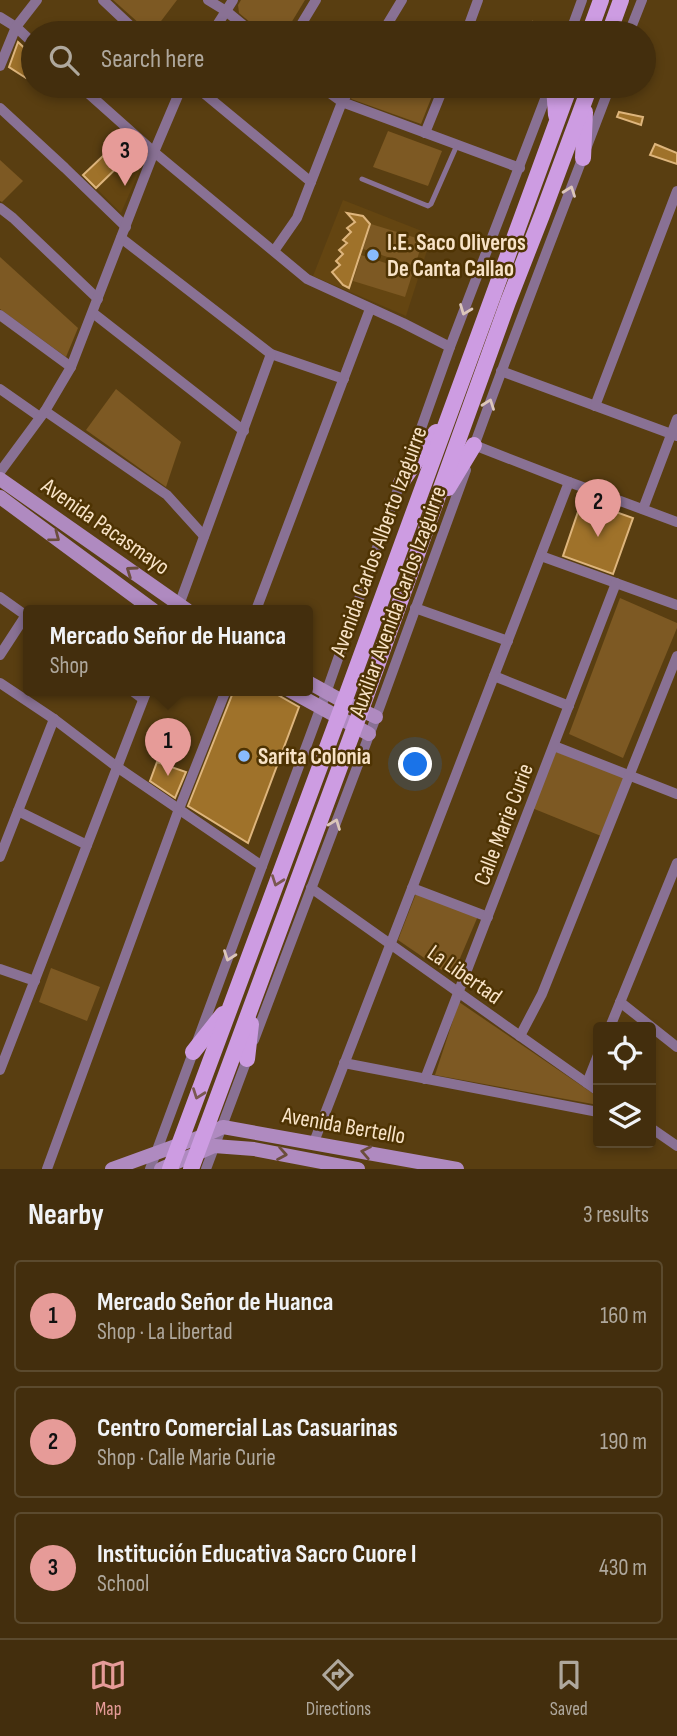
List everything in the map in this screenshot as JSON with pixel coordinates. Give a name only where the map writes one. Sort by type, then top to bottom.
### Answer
[{"type":"main road","points":[[593,21],[601,0]]},
{"type":"main road","points":[[613,21],[621,0]]},
{"type":"main road","points":[[553,98],[556,122]]},
{"type":"main road","name":"Avenida Carlos Alberto Izaguirre","points":[[194,1161],[209,1141],[254,998],[354,726],[368,713],[565,98]]},
{"type":"main road","name":"Avenida Carlos Alberto Izaguirre","points":[[167,1167],[180,1144],[449,413],[542,215],[585,98]]},
{"type":"main road","points":[[583,158],[587,98]]},
{"type":"main road","points":[[401,483],[449,413]]},
{"type":"main road","points":[[430,517],[474,445]]},
{"type":"main road","name":"Avenida Pacasmayo","points":[[0,479],[39,516],[147,605]]},
{"type":"main road","name":"Avenida Pacasmayo","points":[[0,497],[39,516],[180,605]]},
{"type":"main road","points":[[313,685],[326,693],[354,726],[369,734]]},
{"type":"main road","points":[[299,696],[320,708],[368,713]]},
{"type":"main road","points":[[247,1059],[254,998]]},
{"type":"main road","points":[[193,1052],[233,1001]]},
{"type":"main road","points":[[112,1169],[180,1144],[209,1141],[223,1127]]},
{"type":"main road","name":"Avenida Bertello","points":[[223,1127],[457,1169]]},
{"type":"main road","name":"Avenida Bertello","points":[[209,1141],[254,1149],[305,1164],[358,1169]]},
{"type":"main road","points":[[167,1167],[194,1161]]},
{"type":"street","points":[[0,66],[16,27],[37,0]]},
{"type":"street","points":[[103,0],[125,21]]},
{"type":"street","points":[[208,0],[238,21]]},
{"type":"street","points":[[220,21],[233,0]]},
{"type":"street","points":[[303,21],[316,0]]},
{"type":"street","points":[[389,21],[402,0]]},
{"type":"street","points":[[470,21],[478,0]]},
{"type":"street","points":[[574,21],[582,0]]},
{"type":"street","points":[[634,21],[642,0]]},
{"type":"street","points":[[0,17],[21,32]]},
{"type":"street","points":[[93,98],[307,279],[450,347]]},
{"type":"street","points":[[0,472],[42,414],[71,367],[177,98]]},
{"type":"street","points":[[210,98],[311,182]]},
{"type":"street","points":[[336,98],[520,168]]},
{"type":"street","points":[[274,251],[297,218],[344,98]]},
{"type":"street","points":[[425,133],[439,98]]},
{"type":"street","name":"Auxiliar Avenida Carlos Izaguirre","points":[[150,1169],[326,693],[450,347],[547,98]]},
{"type":"street","name":"Auxiliar Avenida Carlos Izaguirre","points":[[223,1127],[369,734],[368,713],[415,608],[501,371],[606,98]]},
{"type":"street","points":[[0,108],[126,227]]},
{"type":"street","points":[[594,406],[676,197]]},
{"type":"street","points":[[0,208],[98,299]]},
{"type":"street","points":[[121,238],[271,354],[344,379]]},
{"type":"street","points":[[258,605],[370,309]]},
{"type":"street","points":[[93,313],[244,432]]},
{"type":"street","points":[[0,315],[71,367]]},
{"type":"street","points":[[184,605],[204,536],[271,354]]},
{"type":"street","points":[[501,371],[674,435]]},
{"type":"street","points":[[0,388],[167,495],[204,536]]},
{"type":"street","points":[[643,509],[674,435],[677,419]]},
{"type":"street","points":[[474,445],[677,522]]},
{"type":"street","points":[[314,1142],[569,482]]},
{"type":"street","points":[[541,556],[677,605]]},
{"type":"street","name":"Calle Marie Curie","points":[[425,1079],[616,583]]},
{"type":"street","points":[[0,597],[23,613]]},
{"type":"street","points":[[415,608],[508,641]]},
{"type":"street","points":[[0,655],[23,622]]},
{"type":"street","points":[[520,1036],[542,994],[677,656]]},
{"type":"street","points":[[494,676],[569,706]]},
{"type":"street","points":[[0,683],[262,866]]},
{"type":"street","points":[[0,1070],[145,696]]},
{"type":"street","points":[[47,1169],[224,696]]},
{"type":"street","points":[[0,857],[54,719]]},
{"type":"street","points":[[554,746],[677,794]]},
{"type":"street","points":[[18,811],[87,845]]},
{"type":"street","points":[[612,1022],[677,863]]},
{"type":"street","name":"La Libertad","points":[[310,888],[593,1087]]},
{"type":"street","points":[[412,888],[488,917]]},
{"type":"street","points":[[0,969],[35,982]]},
{"type":"street","points":[[620,1002],[676,1043]]},
{"type":"street","points":[[344,1063],[593,1111]]},
{"type":"street","points":[[587,1083],[593,1068]]},
{"type":"street","points":[[656,1131],[677,1146]]},
{"type":"street","points":[[206,1169],[209,1141]]},
{"type":"lane","points":[[362,179],[428,206],[432,204],[457,145]]},
{"type":"shaded area","points":[[113,0],[177,0],[161,21],[137,21]]},
{"type":"shaded area","points":[[241,0],[305,0],[292,21],[249,21],[239,13],[238,5]]},
{"type":"shaded area","points":[[352,98],[431,98],[421,124]]},
{"type":"shaded area","points":[[388,131],[442,151],[428,186],[373,167]]},
{"type":"shaded area","points":[[135,150],[145,158],[121,213],[96,188]]},
{"type":"shaded area","points":[[0,160],[23,181],[2,202],[0,201]]},
{"type":"shaded area","name":"I.E. Saco Oliveros De Canta Callao","points":[[343,200],[432,235],[406,316],[313,276]]},
{"type":"shaded area","points":[[371,224],[423,240],[415,266],[363,249]]},
{"type":"shaded area","points":[[361,255],[413,272],[405,297],[353,281]]},
{"type":"shaded area","points":[[0,257],[78,328],[66,357],[0,309]]},
{"type":"shaded area","points":[[116,389],[181,442],[166,487],[86,430]]},
{"type":"shaded area","points":[[620,598],[677,623],[623,758],[569,734]]},
{"type":"shaded area","points":[[554,751],[625,777],[601,836],[532,808]]},
{"type":"shaded area","points":[[417,891],[478,916],[452,977],[398,940]]},
{"type":"shaded area","points":[[51,968],[100,987],[87,1021],[39,1002]]},
{"type":"shaded area","points":[[459,1002],[593,1094],[593,1104],[435,1075]]},
{"type":"building","points":[[18,42],[21,45],[21,75],[9,67]]},
{"type":"building","points":[[619,112],[643,117],[641,125],[617,117]]},
{"type":"building","points":[[123,137],[135,150],[96,188],[83,175]]},
{"type":"building","points":[[655,144],[677,153],[677,164],[650,155]]},
{"type":"building","points":[[347,213],[363,216],[370,224],[349,288],[332,272],[340,265],[336,261],[343,254],[339,250],[347,243],[343,240],[351,232],[347,228],[355,222]]},
{"type":"building","points":[[582,500],[633,518],[613,574],[563,556]]},
{"type":"building","name":"Sarita Colonia","points":[[232,696],[280,696],[299,707],[248,843],[188,806]]},
{"type":"building","points":[[157,762],[186,772],[175,798],[150,781]]},
{"type":"place","name":"Institución Educativa Sacro Cuore I","points":[[125,186]]},
{"type":"place","name":"I.E. Saco Oliveros De Canta Callao","points":[[373,255]]},
{"type":"place","name":"Centro Comercial Las Casuarinas","points":[[598,537]]},
{"type":"place","name":"Sarita Colonia","points":[[244,756]]},
{"type":"place","name":"Mercado Señor de Huanca","points":[[168,776]]}]
